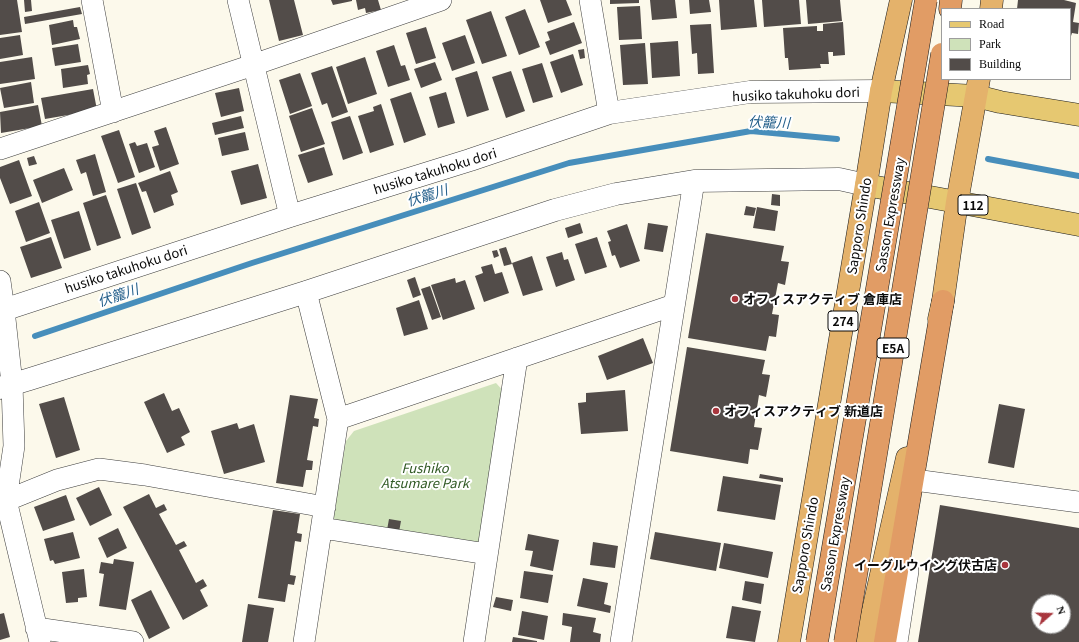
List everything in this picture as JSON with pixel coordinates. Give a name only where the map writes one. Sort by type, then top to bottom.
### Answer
[{"type":"highway","name":"Sapporo Shindo","points":[[789,642],[881,91],[901,0]]},
{"type":"highway","name":"Sasson Expressway","points":[[817,642],[926,0]]},
{"type":"highway","name":"Sasson Expressway","points":[[845,642],[941,60]]},
{"type":"highway","points":[[885,642],[943,301],[957,202],[977,88]]},
{"type":"highway","points":[[866,642],[943,301]]},
{"type":"main road","points":[[881,91],[977,88],[1000,102],[1079,115]]},
{"type":"main road","name":"112","points":[[866,185],[1079,224]]},
{"type":"street","points":[[92,0],[113,112]]},
{"type":"street","points":[[238,0],[290,216]]},
{"type":"street","points":[[0,149],[253,65],[419,3],[441,0]]},
{"type":"street","points":[[590,0],[609,113]]},
{"type":"street","name":"husiko takuhoku dori","points":[[2,311],[290,216],[470,160],[609,113],[750,92],[881,91]]},
{"type":"street","points":[[6,386],[306,292],[555,210],[616,194],[694,181],[839,179],[866,185]]},
{"type":"street","points":[[621,642],[694,181]]},
{"type":"street","points":[[897,642],[959,245],[957,202]]},
{"type":"street","points":[[0,281],[6,386],[14,446],[2,497],[38,635],[133,642]]},
{"type":"street","points":[[304,642],[338,419],[306,292]]},
{"type":"street","points":[[338,419],[674,305]]},
{"type":"street","points":[[474,642],[516,358]]},
{"type":"street","points":[[2,497],[99,469],[145,475],[324,507]]},
{"type":"street","points":[[922,480],[1079,502]]},
{"type":"street","points":[[322,528],[487,554]]},
{"type":"green space","name":"Fushiko Atsumare Park","points":[[496,383],[505,393],[480,541],[469,549],[333,519],[346,441],[354,431]]},
{"type":"building","points":[[0,0],[17,0],[22,32],[0,35]]},
{"type":"building","points":[[24,0],[31,0],[32,11],[25,12]]},
{"type":"building","points":[[269,0],[294,0],[303,35],[279,41]]},
{"type":"building","points":[[331,0],[352,0],[352,1],[333,5]]},
{"type":"building","points":[[356,0],[378,0],[381,10],[366,13],[365,8],[358,10]]},
{"type":"building","points":[[540,0],[566,0],[572,15],[548,23]]},
{"type":"building","points":[[610,0],[639,0],[639,3],[610,4]]},
{"type":"building","points":[[650,0],[675,0],[677,18],[652,20]]},
{"type":"building","points":[[689,0],[709,0],[711,12],[690,14]]},
{"type":"building","points":[[719,0],[754,0],[757,27],[721,30]]},
{"type":"building","points":[[762,0],[799,0],[801,24],[764,27]]},
{"type":"building","points":[[806,0],[840,0],[842,21],[808,24]]},
{"type":"building","points":[[1018,0],[1064,0],[1076,3],[1073,22],[1079,23],[1078,34],[1072,33],[1071,36],[1071,8],[1017,8]]},
{"type":"building","points":[[640,6],[642,39],[619,40],[617,7]]},
{"type":"building","points":[[80,7],[82,14],[25,24],[24,17]]},
{"type":"building","points":[[525,9],[540,47],[519,55],[505,17]]},
{"type":"building","points":[[491,11],[507,56],[482,64],[466,20]]},
{"type":"building","points":[[73,20],[74,27],[77,27],[80,39],[52,45],[49,25]]},
{"type":"building","points":[[574,22],[582,43],[550,55],[545,42],[550,40],[547,32]]},
{"type":"building","points":[[843,22],[845,55],[833,56],[833,52],[828,52],[829,64],[820,64],[821,68],[789,70],[788,58],[785,58],[783,28],[817,26],[817,31],[823,31],[823,24]]},
{"type":"building","points":[[711,24],[714,73],[698,74],[697,53],[692,54],[690,25]]},
{"type":"building","points":[[426,27],[436,58],[416,64],[406,33]]},
{"type":"building","points":[[20,35],[23,55],[0,59],[0,38]]},
{"type":"building","points":[[465,35],[475,63],[452,71],[442,43]]},
{"type":"building","points":[[678,41],[680,76],[652,78],[650,43]]},
{"type":"building","points":[[645,43],[648,84],[623,85],[620,45]]},
{"type":"building","points":[[78,44],[81,62],[55,66],[52,48]]},
{"type":"building","points":[[394,45],[401,66],[405,65],[410,80],[388,87],[376,51]]},
{"type":"building","points":[[584,49],[585,58],[580,59],[578,50]]},
{"type":"building","points":[[573,54],[583,85],[561,93],[550,62]]},
{"type":"building","points":[[32,57],[35,79],[0,84],[0,62]]},
{"type":"building","points":[[365,57],[377,94],[348,104],[336,67]]},
{"type":"building","points":[[435,62],[442,80],[421,88],[414,69]]},
{"type":"building","points":[[542,63],[553,97],[533,103],[522,69]]},
{"type":"building","points":[[88,65],[90,74],[87,75],[88,84],[63,88],[61,69]]},
{"type":"building","points":[[332,66],[348,112],[332,118],[327,103],[322,105],[311,73]]},
{"type":"building","points":[[477,71],[489,110],[467,117],[455,78]]},
{"type":"building","points":[[511,71],[525,111],[506,118],[492,77]]},
{"type":"building","points":[[300,73],[312,106],[290,114],[279,80]]},
{"type":"building","points":[[31,82],[34,103],[4,108],[0,88]]},
{"type":"building","points":[[239,88],[244,111],[221,117],[215,93]]},
{"type":"building","points":[[93,89],[97,110],[45,119],[41,98]]},
{"type":"building","points":[[411,92],[426,135],[404,143],[390,99]]},
{"type":"building","points":[[446,92],[455,123],[438,128],[429,97]]},
{"type":"building","points":[[381,104],[394,145],[370,153],[358,116],[374,111],[373,107]]},
{"type":"building","points":[[38,105],[42,126],[1,133],[0,112]]},
{"type":"building","points":[[312,108],[325,144],[301,152],[289,116]]},
{"type":"building","points":[[241,116],[244,128],[215,135],[212,123]]},
{"type":"building","points":[[350,116],[363,153],[343,160],[331,122]]},
{"type":"building","points":[[166,127],[179,164],[160,171],[152,147],[159,145],[154,131]]},
{"type":"building","points":[[119,130],[135,177],[118,183],[101,136]]},
{"type":"building","points":[[245,132],[249,150],[222,156],[218,138]]},
{"type":"building","points":[[135,142],[137,146],[147,143],[155,167],[139,173],[129,144]]},
{"type":"building","points":[[324,147],[333,175],[308,183],[298,155]]},
{"type":"building","points":[[95,154],[106,192],[93,196],[86,172],[81,174],[76,160]]},
{"type":"building","points":[[34,156],[37,164],[29,166],[27,158]]},
{"type":"building","points":[[19,160],[32,196],[10,204],[0,178],[0,167]]},
{"type":"building","points":[[258,164],[267,198],[241,205],[231,171]]},
{"type":"building","points":[[64,168],[73,190],[42,203],[33,180]]},
{"type":"building","points":[[170,171],[178,192],[171,195],[174,205],[154,213],[146,191],[142,192],[138,183]]},
{"type":"building","points":[[136,183],[151,228],[132,235],[117,189]]},
{"type":"building","points":[[772,194],[780,195],[780,206],[771,205]]},
{"type":"building","points":[[106,195],[121,238],[97,246],[83,203]]},
{"type":"building","points":[[39,202],[50,233],[26,242],[15,211]]},
{"type":"building","points":[[746,206],[756,208],[754,216],[744,215]]},
{"type":"building","points":[[757,207],[778,211],[775,231],[753,228]]},
{"type":"building","points":[[79,211],[91,250],[64,259],[51,220]]},
{"type":"building","points":[[580,223],[583,233],[568,238],[565,228]]},
{"type":"building","points":[[648,223],[668,226],[663,252],[644,249]]},
{"type":"building","points":[[627,224],[640,261],[620,268],[615,255],[612,256],[608,242],[611,241],[607,231]]},
{"type":"building","name":"オフィスアクティブ 倉庫店","points":[[706,233],[784,246],[781,261],[789,262],[785,285],[778,283],[772,314],[779,315],[776,337],[769,336],[766,351],[688,338]]},
{"type":"building","points":[[51,237],[62,268],[31,278],[20,247]]},
{"type":"building","points":[[597,237],[607,267],[585,274],[575,244]]},
{"type":"building","points":[[506,247],[512,264],[504,266],[499,249]]},
{"type":"building","points":[[497,250],[499,256],[494,258],[492,251]]},
{"type":"building","points":[[562,252],[564,260],[568,259],[575,280],[556,287],[546,257]]},
{"type":"building","points":[[532,256],[543,290],[523,296],[512,263]]},
{"type":"building","points":[[492,264],[495,274],[502,272],[509,293],[484,302],[475,276],[483,273],[481,267]]},
{"type":"building","points":[[415,277],[421,295],[413,298],[407,280]]},
{"type":"building","points":[[455,278],[456,283],[465,280],[475,309],[443,320],[431,285]]},
{"type":"building","points":[[430,286],[441,317],[432,320],[421,289]]},
{"type":"building","points":[[419,300],[428,329],[404,336],[396,308]]},
{"type":"building","points":[[643,338],[653,363],[607,380],[598,356]]},
{"type":"building","name":"オフィスアクティブ 新道店","points":[[687,347],[765,360],[762,374],[770,375],[766,397],[759,395],[754,427],[762,428],[758,450],[750,449],[748,464],[670,451]]},
{"type":"building","points":[[625,390],[628,431],[581,434],[578,403],[586,402],[586,393]]},
{"type":"building","points":[[164,393],[172,411],[179,408],[190,432],[181,437],[185,445],[167,453],[144,402]]},
{"type":"building","points":[[290,395],[318,399],[314,418],[319,419],[318,427],[313,426],[307,460],[313,461],[312,470],[306,470],[303,487],[276,483]]},
{"type":"building","points":[[64,397],[80,450],[56,458],[39,404]]},
{"type":"building","points":[[999,404],[1025,409],[1014,468],[988,463]]},
{"type":"building","points":[[237,423],[239,429],[254,424],[265,462],[224,474],[211,431]]},
{"type":"building","points":[[760,474],[783,478],[783,482],[759,478]]},
{"type":"building","points":[[723,476],[781,485],[775,520],[717,511]]},
{"type":"building","points":[[99,487],[112,515],[90,526],[76,498]]},
{"type":"building","points":[[149,494],[156,508],[164,504],[167,510],[159,514],[176,545],[184,541],[187,546],[179,550],[196,583],[203,579],[207,586],[200,590],[208,606],[183,620],[123,507]]},
{"type":"building","points":[[66,495],[75,520],[43,531],[34,507]]},
{"type":"building","name":"イーグルウイング伏古店","points":[[940,505],[1079,528],[1079,642],[918,642]]},
{"type":"building","points":[[273,510],[300,514],[297,533],[302,534],[301,542],[295,541],[290,575],[296,576],[294,585],[288,584],[285,602],[258,598]]},
{"type":"building","points":[[389,519],[401,521],[399,532],[387,530]]},
{"type":"building","points":[[118,528],[127,548],[107,558],[98,538]]},
{"type":"building","points":[[73,532],[80,558],[55,564],[53,560],[50,561],[44,539]]},
{"type":"building","points":[[655,532],[721,543],[716,571],[650,559]]},
{"type":"building","points":[[528,534],[559,540],[553,571],[530,566],[533,551],[525,550]]},
{"type":"building","points":[[593,542],[618,546],[615,568],[590,565]]},
{"type":"building","points":[[724,543],[773,552],[768,578],[719,568]]},
{"type":"building","points":[[114,559],[134,562],[126,610],[99,606],[104,574],[99,573],[101,562],[113,564]]},
{"type":"building","points":[[84,569],[87,597],[78,598],[78,602],[66,603],[62,572]]},
{"type":"building","points":[[524,571],[553,575],[548,603],[520,598]]},
{"type":"building","points":[[583,578],[608,583],[604,604],[611,606],[610,613],[577,606]]},
{"type":"building","points":[[745,581],[764,584],[761,604],[742,600]]},
{"type":"building","points":[[151,590],[170,628],[149,639],[131,600]]},
{"type":"building","points":[[496,597],[513,600],[511,611],[493,607]]},
{"type":"building","points":[[248,604],[274,608],[268,642],[242,642]]},
{"type":"building","points":[[732,606],[761,611],[755,642],[726,638]]},
{"type":"building","points":[[522,611],[548,616],[544,640],[518,635]]},
{"type":"building","points":[[4,613],[10,637],[0,640],[0,614]]},
{"type":"building","points":[[563,613],[596,618],[593,632],[601,634],[600,642],[570,642],[572,627],[562,625]]},
{"type":"building","points":[[513,637],[537,641],[537,642],[512,642]]},
{"type":"waterway","name":"伏籠川","points":[[35,336],[252,263],[569,163],[751,131],[837,139]]},
{"type":"waterway","name":"伏籠川","points":[[988,159],[1079,176]]},
{"type":"place","name":"オフィスアクティブ 倉庫店","points":[[735,299]]},
{"type":"place","name":"オフィスアクティブ 新道店","points":[[716,411]]},
{"type":"place","name":"イーグルウイング伏古店","points":[[1005,565]]}]
